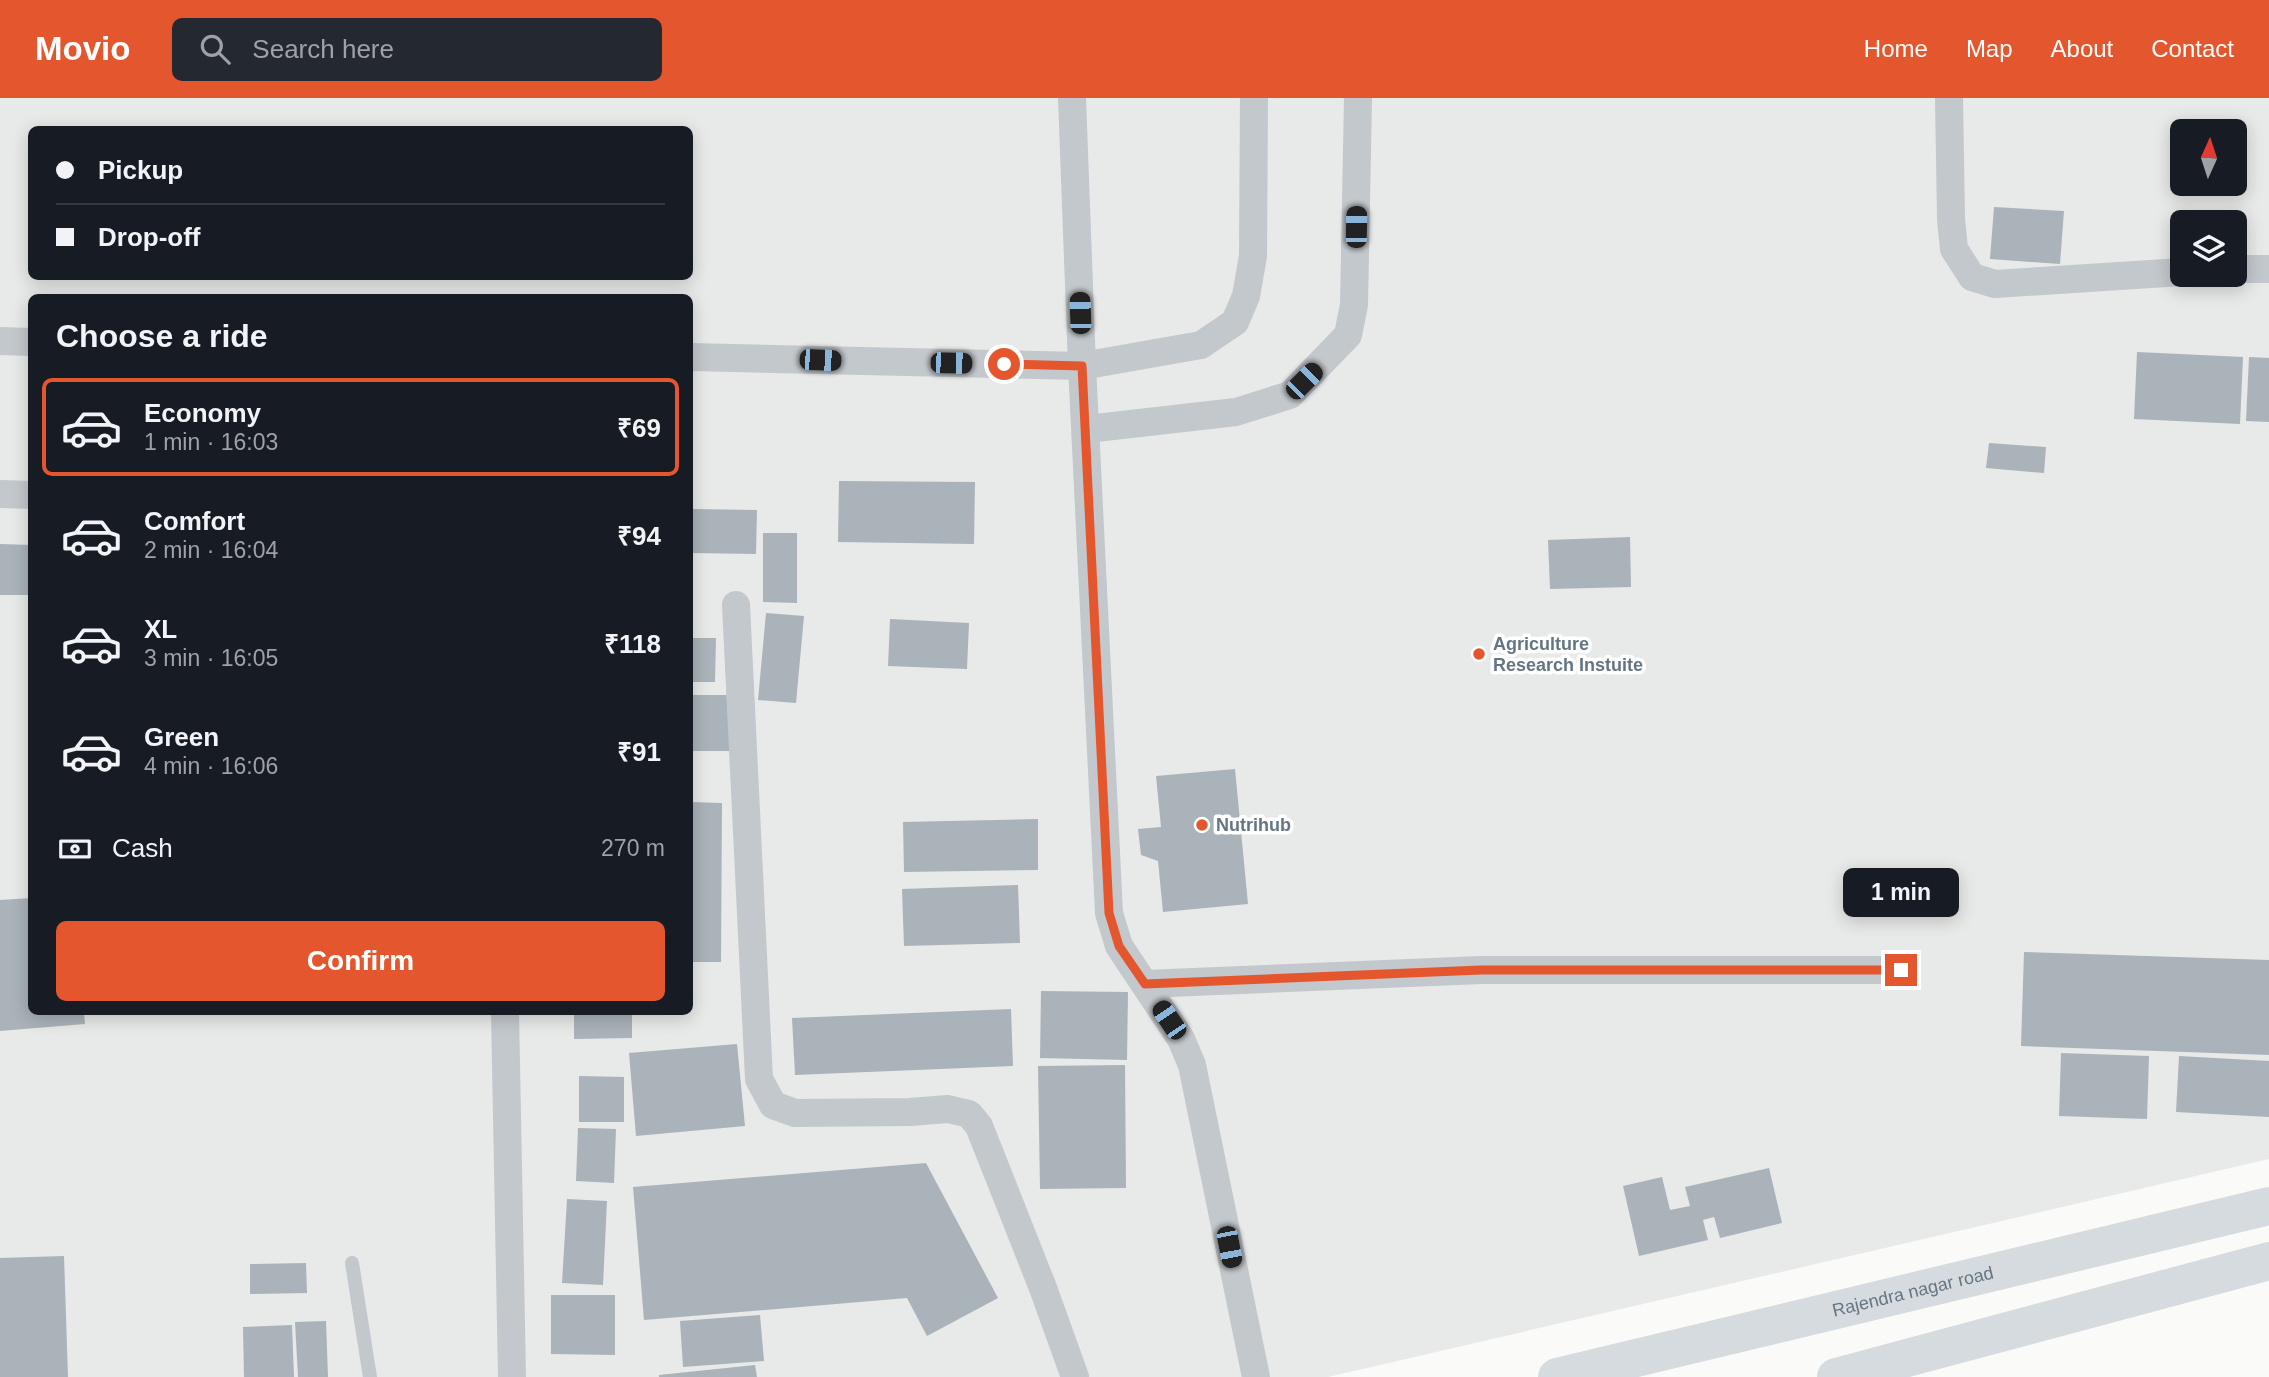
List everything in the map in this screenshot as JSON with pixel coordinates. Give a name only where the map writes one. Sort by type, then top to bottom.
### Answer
[{"type":"main road","name":"Rajendra nagar road","points":[[1557,1377],[2269,1206]]},
{"type":"main road","points":[[1842,1376],[2269,1261]]},
{"type":"street","points":[[1072,98],[1082,366],[1109,913],[1119,946],[1181,1039],[1192,1065],[1256,1377]]},
{"type":"street","points":[[693,357],[1082,366],[1201,345],[1235,322],[1246,296],[1253,256],[1254,98]]},
{"type":"street","points":[[1087,429],[1236,412],[1290,395],[1348,335],[1354,305],[1357,98]]},
{"type":"street","points":[[1949,98],[1954,249],[1972,277],[1995,284],[2170,273]]},
{"type":"street","points":[[2247,269],[2269,270]]},
{"type":"street","points":[[0,341],[28,342]]},
{"type":"street","points":[[0,494],[28,495]]},
{"type":"street","points":[[736,606],[759,1079],[773,1105],[795,1113],[948,1109],[970,1114],[979,1126],[1075,1377]]},
{"type":"street","points":[[1145,984],[1481,970],[1901,970]]},
{"type":"street","points":[[505,1015],[512,1377]]},
{"type":"lane","points":[[352,1263],[370,1377]]},
{"type":"shaded area","name":"Agriculture Research Instuite","points":[[0,98],[2269,98],[2269,1159],[1328,1377],[0,1377]]},
{"type":"building","points":[[1994,207],[2064,211],[2060,264],[1990,259]]},
{"type":"building","points":[[2137,352],[2243,357],[2240,424],[2134,419]]},
{"type":"building","points":[[2249,357],[2269,358],[2269,422],[2246,421]]},
{"type":"building","points":[[1989,443],[2046,447],[2044,473],[1986,468]]},
{"type":"building","points":[[839,481],[975,482],[974,544],[838,542]]},
{"type":"building","points":[[693,509],[757,510],[756,554],[693,553]]},
{"type":"building","points":[[763,533],[797,533],[797,603],[763,602]]},
{"type":"building","points":[[1630,537],[1631,587],[1550,589],[1548,540]]},
{"type":"building","points":[[0,544],[28,545],[28,595],[0,595]]},
{"type":"building","points":[[766,613],[804,616],[796,703],[758,700]]},
{"type":"building","points":[[890,619],[969,623],[967,669],[888,666]]},
{"type":"building","points":[[693,638],[716,638],[715,682],[693,682]]},
{"type":"building","points":[[693,695],[739,695],[738,751],[693,751]]},
{"type":"building","points":[[1235,769],[1248,904],[1163,912],[1158,861],[1141,855],[1138,829],[1161,827],[1156,776]]},
{"type":"building","points":[[693,802],[722,803],[721,962],[693,962]]},
{"type":"building","points":[[1038,819],[1038,870],[904,872],[903,822]]},
{"type":"building","points":[[1018,885],[1020,943],[904,946],[902,889]]},
{"type":"building","points":[[28,898],[28,1015],[84,1015],[85,1024],[0,1031],[0,900]]},
{"type":"building","points":[[2024,952],[2269,960],[2269,1055],[2021,1046]]},
{"type":"building","points":[[1041,991],[1128,992],[1127,1060],[1040,1058]]},
{"type":"building","points":[[1011,1009],[1013,1066],[795,1075],[792,1018]]},
{"type":"building","points":[[574,1015],[632,1015],[632,1038],[574,1039]]},
{"type":"building","points":[[737,1044],[745,1126],[636,1136],[629,1053]]},
{"type":"building","points":[[2061,1053],[2149,1056],[2147,1119],[2059,1116]]},
{"type":"building","points":[[2179,1056],[2269,1061],[2269,1117],[2176,1112]]},
{"type":"building","points":[[1125,1065],[1126,1188],[1040,1189],[1038,1066]]},
{"type":"building","points":[[579,1076],[624,1077],[624,1122],[579,1122]]},
{"type":"building","points":[[578,1128],[616,1129],[614,1183],[576,1181]]},
{"type":"building","points":[[926,1163],[998,1298],[927,1336],[907,1298],[644,1320],[633,1187]]},
{"type":"building","points":[[1769,1168],[1782,1223],[1720,1238],[1714,1217],[1703,1220],[1708,1240],[1639,1256],[1623,1186],[1662,1177],[1670,1210],[1690,1206],[1685,1187]]},
{"type":"building","points":[[567,1199],[607,1201],[603,1285],[562,1283]]},
{"type":"building","points":[[64,1256],[68,1377],[0,1377],[0,1258]]},
{"type":"building","points":[[306,1263],[307,1293],[250,1294],[250,1264]]},
{"type":"building","points":[[551,1295],[615,1295],[615,1355],[551,1354]]},
{"type":"building","points":[[760,1315],[764,1361],[683,1367],[680,1321]]},
{"type":"building","points":[[326,1321],[328,1377],[298,1377],[295,1322]]},
{"type":"building","points":[[292,1325],[294,1377],[244,1377],[243,1327]]},
{"type":"building","points":[[755,1365],[757,1377],[659,1377],[659,1375]]},
{"type":"place","name":"Agriculture Research Instuite","points":[[1479,654]]},
{"type":"place","name":"Nutrihub","points":[[1202,825]]},
{"type":"route","points":[[1004,364],[1082,366],[1109,913],[1119,946],[1145,984],[1481,970],[1901,970]]}]
